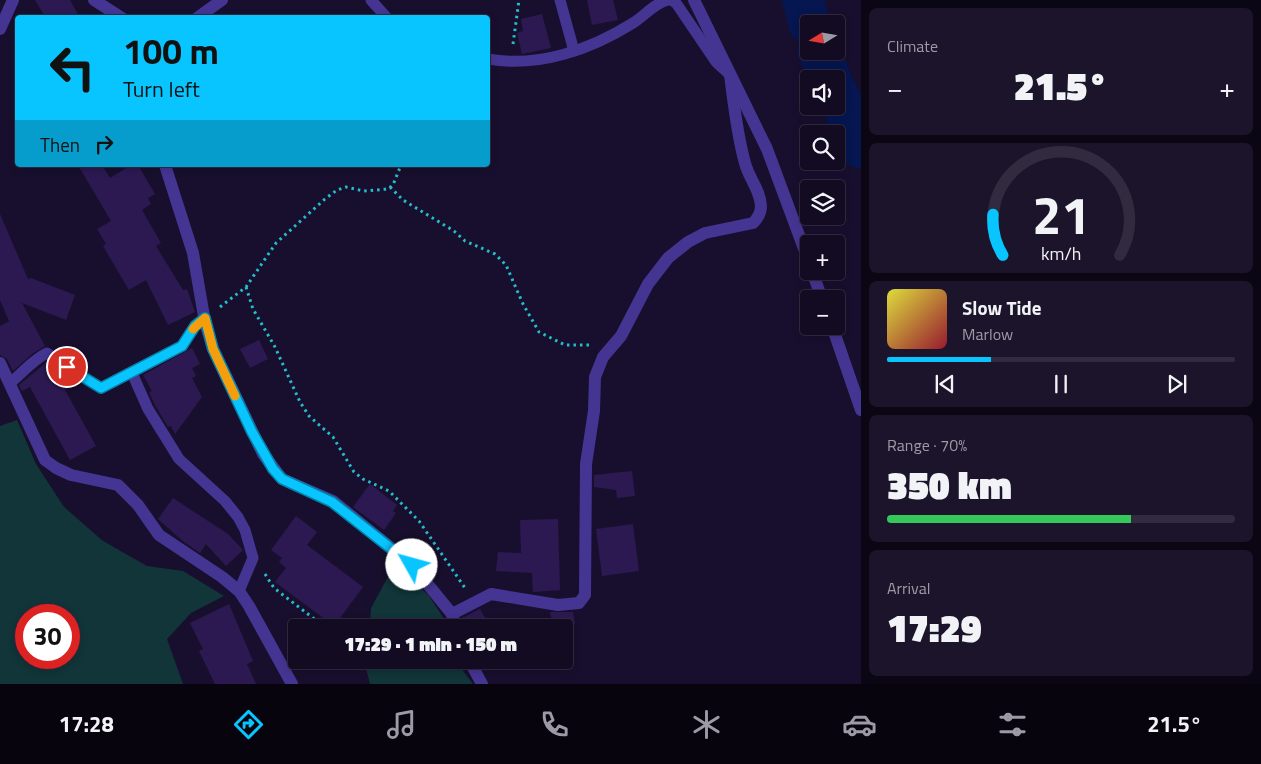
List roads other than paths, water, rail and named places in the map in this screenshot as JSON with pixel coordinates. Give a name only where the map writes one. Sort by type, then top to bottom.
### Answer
[{"type":"street","points":[[0,29],[13,0]]},
{"type":"street","points":[[94,0],[117,15]]},
{"type":"street","points":[[201,15],[222,0]]},
{"type":"street","points":[[694,0],[717,43],[730,75],[767,150],[800,238]]},
{"type":"street","points":[[452,614],[473,601],[491,594],[558,605],[579,603],[585,594],[586,464],[594,411],[595,377],[603,357],[621,336],[648,284],[668,258],[688,242],[705,233],[753,223],[758,218],[761,207],[758,189],[745,165],[735,117],[730,75]]},
{"type":"street","points":[[166,167],[193,253],[205,318],[213,349],[252,432],[273,469],[282,479],[332,502],[412,565],[452,614],[453,619]]},
{"type":"street","points":[[835,335],[861,410]]},
{"type":"street","points":[[0,363],[45,460],[71,475],[118,484],[138,506],[159,535],[222,576],[239,592],[249,606],[292,684]]},
{"type":"street","points":[[473,669],[482,684]]},
{"type":"lane","points":[[371,0],[384,15]]},
{"type":"lane","points":[[560,0],[574,51]]},
{"type":"lane","points":[[490,59],[511,62],[592,46],[660,2],[669,0],[676,3],[716,62],[730,75]]},
{"type":"lane","points":[[10,383],[24,372],[33,361],[47,353],[101,388],[182,346],[195,326],[205,318]]},
{"type":"lane","points":[[132,373],[148,409],[179,459],[226,501],[238,517],[253,558],[239,592]]},
{"type":"waterway","points":[[803,0],[807,15]]},
{"type":"waterway","points":[[822,60],[827,70]]},
{"type":"waterway","points":[[845,111],[861,148]]}]
